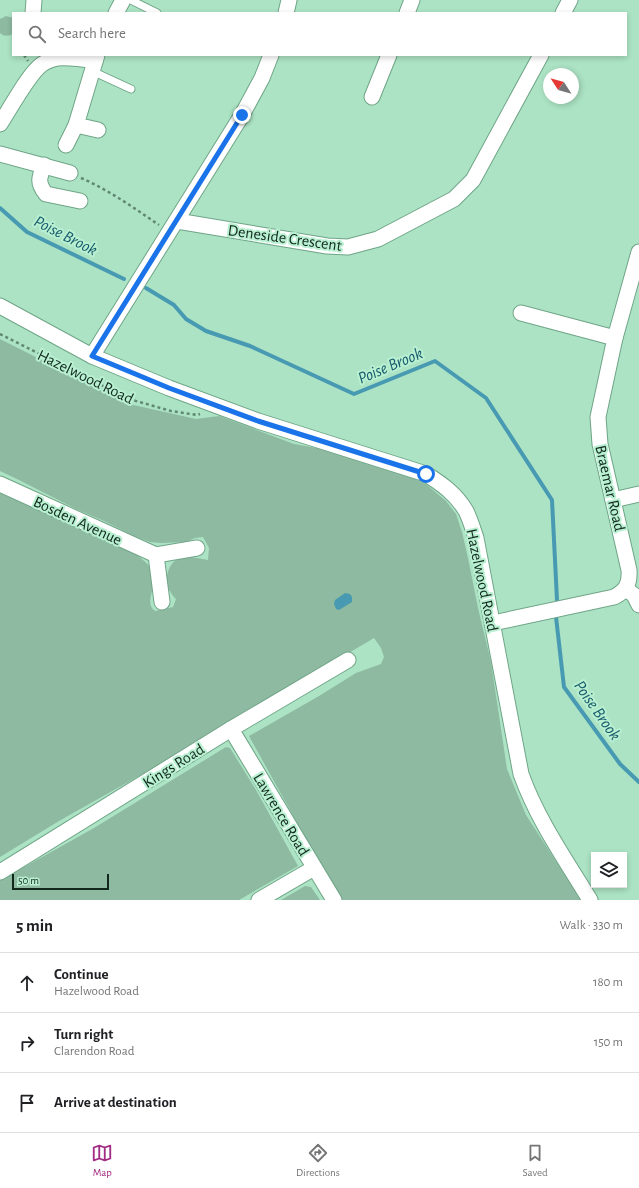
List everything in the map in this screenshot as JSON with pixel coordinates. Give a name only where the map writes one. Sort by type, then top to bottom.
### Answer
[{"type":"street","points":[[33,12],[34,0]]},
{"type":"street","points":[[117,12],[123,0]]},
{"type":"street","points":[[286,12],[289,0]]},
{"type":"street","points":[[407,12],[412,0]]},
{"type":"street","points":[[564,12],[570,0]]},
{"type":"street","points":[[92,356],[242,115],[262,78],[271,56]]},
{"type":"street","points":[[372,97],[389,56]]},
{"type":"street","name":"Deneside Crescent","points":[[173,227],[327,246],[348,247],[378,239],[454,199],[472,180],[539,56]]},
{"type":"street","points":[[0,124],[27,82],[39,60],[76,58],[95,62],[76,125],[66,145]]},
{"type":"street","points":[[76,125],[98,130]]},
{"type":"street","points":[[0,154],[70,173]]},
{"type":"street","points":[[44,165],[40,177],[40,186],[46,194],[80,201]]},
{"type":"street","name":"Braemar Road","points":[[626,589],[630,577],[629,570],[600,444],[598,417],[615,338],[639,252]]},
{"type":"street","name":"Hazelwood Road","points":[[0,306],[92,356],[169,388],[258,421],[411,468],[426,474],[443,485],[455,496],[466,512],[476,538],[521,774],[528,794],[538,813],[590,900]]},
{"type":"street","points":[[521,313],[615,338]]},
{"type":"street","name":"Bosden Avenue","points":[[0,484],[156,555]]},
{"type":"street","points":[[613,500],[639,494]]},
{"type":"street","points":[[162,602],[156,555],[197,548]]},
{"type":"street","points":[[493,623],[614,597],[621,594],[626,589],[634,595],[639,605]]},
{"type":"street","name":"Kings Road","points":[[0,872],[231,729],[348,660]]},
{"type":"street","name":"Lawrence Road","points":[[231,729],[334,900]]},
{"type":"street","points":[[259,900],[314,868]]},
{"type":"lane","points":[[131,0],[155,12]]},
{"type":"lane","points":[[95,62],[131,89]]},
{"type":"path","points":[[93,183],[173,227]]},
{"type":"path","name":"Hazelwood Road","points":[[0,334],[129,399],[171,411],[197,415],[222,408]]},
{"type":"green space","points":[[6,16],[12,18],[12,34],[6,36],[0,33],[0,19]]},
{"type":"green space","points":[[0,339],[129,404],[196,419],[219,416],[294,444],[328,450],[413,477],[427,485],[446,501],[456,514],[468,558],[491,662],[507,769],[526,815],[581,900],[343,900],[306,839],[249,736],[356,673],[381,664],[384,657],[381,648],[374,638],[178,754],[59,821],[0,857],[0,491],[133,552],[152,569],[154,582],[150,603],[155,611],[173,607],[176,599],[170,592],[167,583],[168,571],[172,563],[178,558],[182,557],[208,560],[209,548],[203,537],[195,538],[186,542],[150,542],[76,509],[0,471]]},
{"type":"green space","points":[[226,747],[230,748],[256,790],[298,866],[239,900],[0,900],[0,879],[94,828]]},
{"type":"green space","points":[[305,886],[311,887],[320,900],[281,900]]},
{"type":"water","points":[[345,593],[350,594],[352,597],[352,602],[339,610],[336,609],[334,604],[335,600]]},
{"type":"waterway","name":"Poise Brook","points":[[0,208],[27,232],[124,279]]},
{"type":"waterway","name":"Poise Brook","points":[[146,288],[174,305],[186,319],[206,331],[250,346],[354,394],[435,361],[486,398],[552,500],[557,600]]},
{"type":"waterway","name":"Poise Brook","points":[[556,617],[564,687],[620,764],[639,782]]},
{"type":"route","points":[[242,115],[92,356],[169,388],[258,421],[411,468],[426,474]]}]
